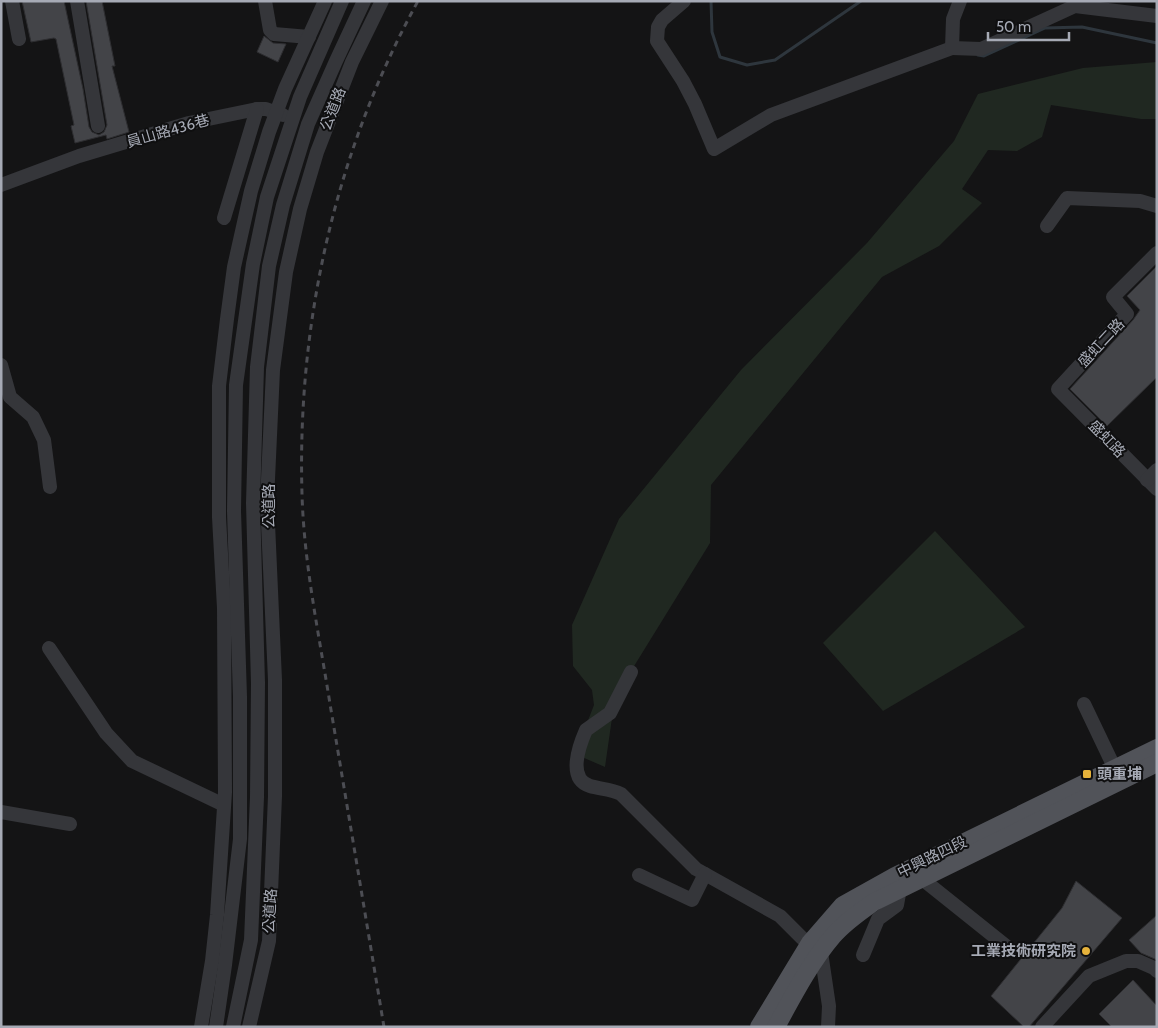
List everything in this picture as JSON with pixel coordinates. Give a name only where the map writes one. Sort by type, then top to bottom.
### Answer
[{"type":"main road","name":"中興路四段","points":[[1120,775],[1157,748]]},
{"type":"main road","name":"中興路四段","points":[[759,1027],[843,905],[907,878],[1120,775],[1157,764]]},
{"type":"main road","name":"中興路四段","points":[[776,1027],[815,947]]},
{"type":"street","points":[[12,1],[19,39]]},
{"type":"street","points":[[77,1],[98,126]]},
{"type":"street","points":[[265,1],[270,30],[274,34],[309,37]]},
{"type":"street","points":[[201,1027],[219,963],[224,916],[224,618],[219,517],[219,386],[236,258],[251,191],[269,132],[285,89],[325,1]]},
{"type":"street","points":[[216,1027],[219,963],[224,916],[240,839],[240,697],[234,511],[236,385],[253,264],[267,197],[292,119],[342,1]]},
{"type":"street","name":"公道路","points":[[233,1027],[251,940],[257,797],[258,683],[253,503],[257,367],[269,266],[283,205],[308,124],[364,1]]},
{"type":"street","name":"公道路","points":[[249,1027],[269,940],[275,796],[275,680],[267,501],[274,370],[286,272],[300,209],[331,130],[352,62],[382,1]]},
{"type":"street","points":[[684,1],[662,20],[658,27],[657,42],[683,81],[714,149],[771,115],[952,48],[981,49],[1075,6],[1157,16]]},
{"type":"street","points":[[952,48],[953,18],[960,1]]},
{"type":"street","points":[[224,218],[256,108]]},
{"type":"street","name":"員山路436巷","points":[[1,185],[79,156],[189,123],[256,108],[277,112],[292,119],[331,130]]},
{"type":"street","points":[[1047,226],[1067,198],[1140,201],[1157,206]]},
{"type":"street","name":"盛虹二路","points":[[1058,389],[1127,314],[1113,297],[1157,253]]},
{"type":"street","points":[[1,365],[10,396],[33,417],[44,440],[50,486]]},
{"type":"street","name":"盛虹路","points":[[1058,389],[1153,479]]},
{"type":"street","points":[[49,648],[106,733],[132,761],[224,805]]},
{"type":"street","points":[[631,672],[610,714],[586,730],[576,768],[578,776],[588,785],[621,794],[696,869],[780,916],[802,938],[815,947],[829,1006],[828,1027]]},
{"type":"street","points":[[1084,704],[1120,775]]},
{"type":"street","points":[[1,812],[70,824]]},
{"type":"street","points":[[639,875],[692,900],[705,874]]},
{"type":"street","points":[[863,955],[878,919],[897,905],[907,878],[1011,950]]},
{"type":"street","points":[[1042,1027],[1089,976],[1126,961],[1138,961],[1157,971]]},
{"type":"shaded area","points":[[1157,62],[1157,119],[1141,119],[1051,105],[1042,137],[1017,151],[988,150],[962,189],[982,203],[939,246],[882,277],[711,485],[710,543],[615,697],[605,767],[575,754],[594,705],[592,690],[573,666],[572,625],[619,519],[741,370],[867,243],[954,141],[978,94],[1083,68]]},
{"type":"shaded area","points":[[935,531],[1025,627],[883,711],[823,643]]},
{"type":"building","points":[[22,1],[64,1],[83,89],[89,127],[92,132],[99,135],[104,132],[107,125],[86,1],[102,1],[115,66],[112,66],[129,132],[107,139],[106,135],[75,143],[71,126],[74,125],[56,39],[31,42]]},
{"type":"building","points":[[264,36],[273,43],[286,44],[278,62],[257,52]]},
{"type":"building","points":[[1157,266],[1157,377],[1107,426],[1070,389],[1133,320],[1140,310],[1127,296]]},
{"type":"building","points":[[1076,881],[1122,918],[1029,1027],[1024,1027],[991,996],[1062,908]]},
{"type":"building","points":[[1157,915],[1157,960],[1141,953],[1129,940]]},
{"type":"building","points":[[1133,980],[1157,1006],[1157,1027],[1112,1027],[1099,1014]]},
{"type":"waterway","points":[[711,1],[712,32],[720,57],[747,65],[775,60],[861,1]]},
{"type":"waterway","points":[[978,55],[984,56],[1045,28],[1082,27],[1157,43]]},
{"type":"railway","points":[[384,1027],[309,573],[303,521],[302,430],[306,366],[327,240],[344,178],[364,118],[389,59],[418,1]]},
{"type":"place","name":"頭重埔","points":[[1087,774]]},
{"type":"place","name":"工業技術研究院","points":[[1086,951]]}]
